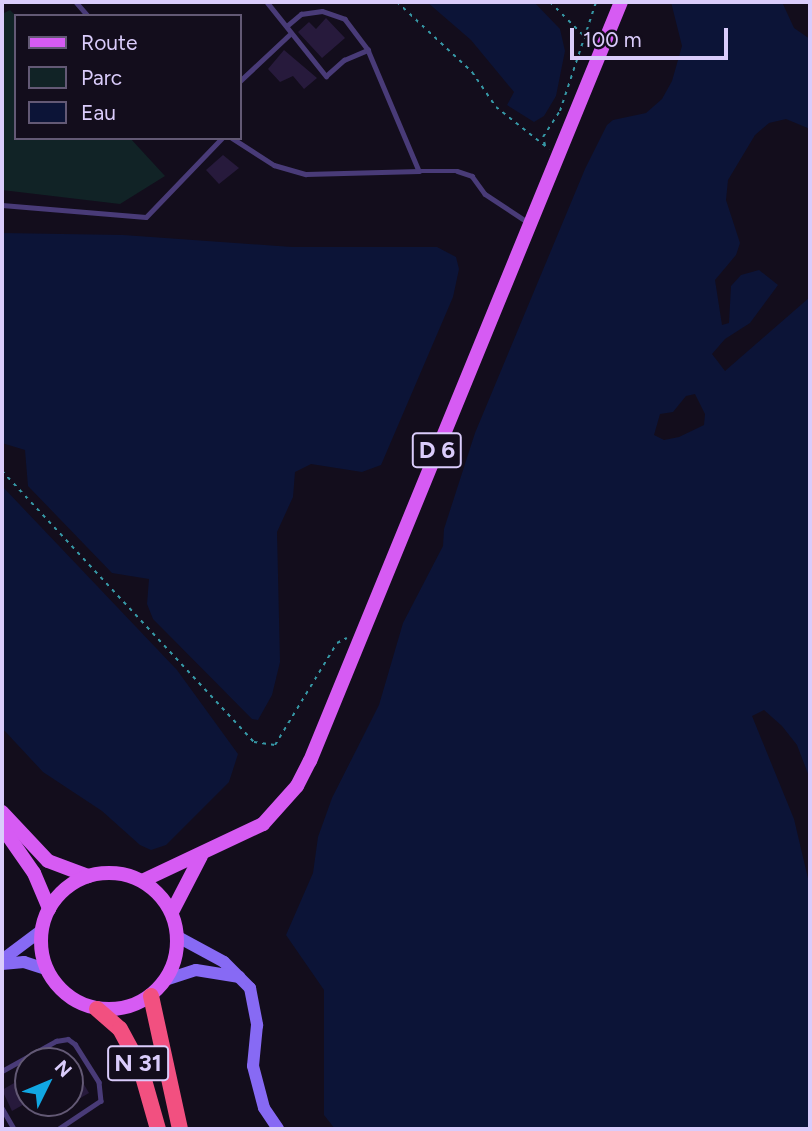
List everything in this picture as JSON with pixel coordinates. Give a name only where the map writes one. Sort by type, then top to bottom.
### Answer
[{"type":"highway","name":"N 31","points":[[151,996],[180,1129]]},
{"type":"highway","name":"N 31","points":[[97,1009],[120,1029],[140,1066],[158,1129]]},
{"type":"main road","name":"D 6","points":[[142,881],[201,856],[263,824],[297,786],[359,644],[621,2]]},
{"type":"main road","points":[[2,813],[48,861],[88,876]]},
{"type":"main road","points":[[2,827],[34,873],[48,909]]},
{"type":"main road","points":[[172,912],[201,856]]},
{"type":"main road","points":[[168,979],[178,937],[172,912],[159,894],[142,881],[115,872],[88,876],[65,888],[48,909],[42,930],[47,969],[67,995],[97,1009],[126,1008],[151,996],[168,979],[196,970],[240,977]]},
{"type":"main road","points":[[2,962],[42,930]]},
{"type":"main road","points":[[178,937],[223,962],[250,988],[257,1025],[253,1066],[264,1108],[278,1129]]},
{"type":"main road","points":[[2,962],[24,962],[47,969]]},
{"type":"lane","points":[[267,2],[288,25],[289,35],[326,76],[344,60],[368,50]]},
{"type":"lane","points":[[288,25],[301,14],[333,12],[358,33],[368,50],[419,171]]},
{"type":"lane","points":[[242,79],[289,35]]},
{"type":"lane","points":[[2,205],[146,217],[220,140]]},
{"type":"lane","points":[[235,140],[274,165],[306,174],[457,171],[472,176],[485,194],[530,223]]},
{"type":"lane","points":[[2,1072],[56,1041],[68,1039],[75,1044],[99,1082],[101,1101],[59,1129]]},
{"type":"lane","points":[[2,1108],[14,1129]]},
{"type":"path","points":[[397,2],[472,72],[496,107],[545,146],[543,137],[560,111],[596,2]]},
{"type":"path","points":[[550,2],[583,36]]},
{"type":"path","points":[[2,471],[254,743],[275,745],[343,637],[359,644]]},
{"type":"green space","points":[[10,10],[14,14],[14,140],[132,140],[165,176],[120,204],[2,190],[2,14]]},
{"type":"water","points":[[427,2],[534,2],[560,29],[565,51],[556,96],[544,116],[534,122],[507,105],[514,92],[471,40]]},
{"type":"water","points":[[671,2],[782,2],[794,28],[810,39],[810,129],[786,119],[769,123],[755,135],[728,180],[726,200],[740,243],[736,255],[715,280],[722,325],[729,323],[731,286],[741,275],[759,270],[778,285],[750,323],[725,339],[712,354],[725,371],[810,297],[810,779],[797,745],[782,726],[764,710],[752,716],[794,819],[810,887],[810,1129],[335,1129],[324,1115],[324,990],[286,935],[313,873],[318,837],[332,798],[379,705],[403,623],[443,546],[444,529],[475,433],[585,169],[607,125],[613,120],[646,113],[662,99],[672,81],[682,46]],"holes":[[[695,394],[705,414],[704,425],[679,437],[664,440],[654,435],[660,414],[673,412],[686,396]]]},
{"type":"water","points":[[2,233],[123,235],[292,247],[437,247],[456,257],[459,269],[453,297],[381,465],[362,472],[311,464],[295,472],[293,497],[277,532],[280,662],[272,695],[258,720],[252,719],[153,619],[147,604],[149,579],[112,573],[28,486],[25,450],[2,443]]},
{"type":"water","points":[[2,486],[177,670],[238,754],[229,782],[166,845],[151,850],[140,845],[102,811],[43,772],[2,728]]},
{"type":"building","points":[[326,18],[345,38],[322,58],[298,32],[309,22],[316,29]]},
{"type":"building","points":[[284,50],[317,78],[304,89],[293,76],[280,82],[268,69]]},
{"type":"building","points":[[223,155],[239,168],[219,184],[206,170]]},
{"type":"building","points":[[14,1083],[12,1111],[2,1090]]}]
